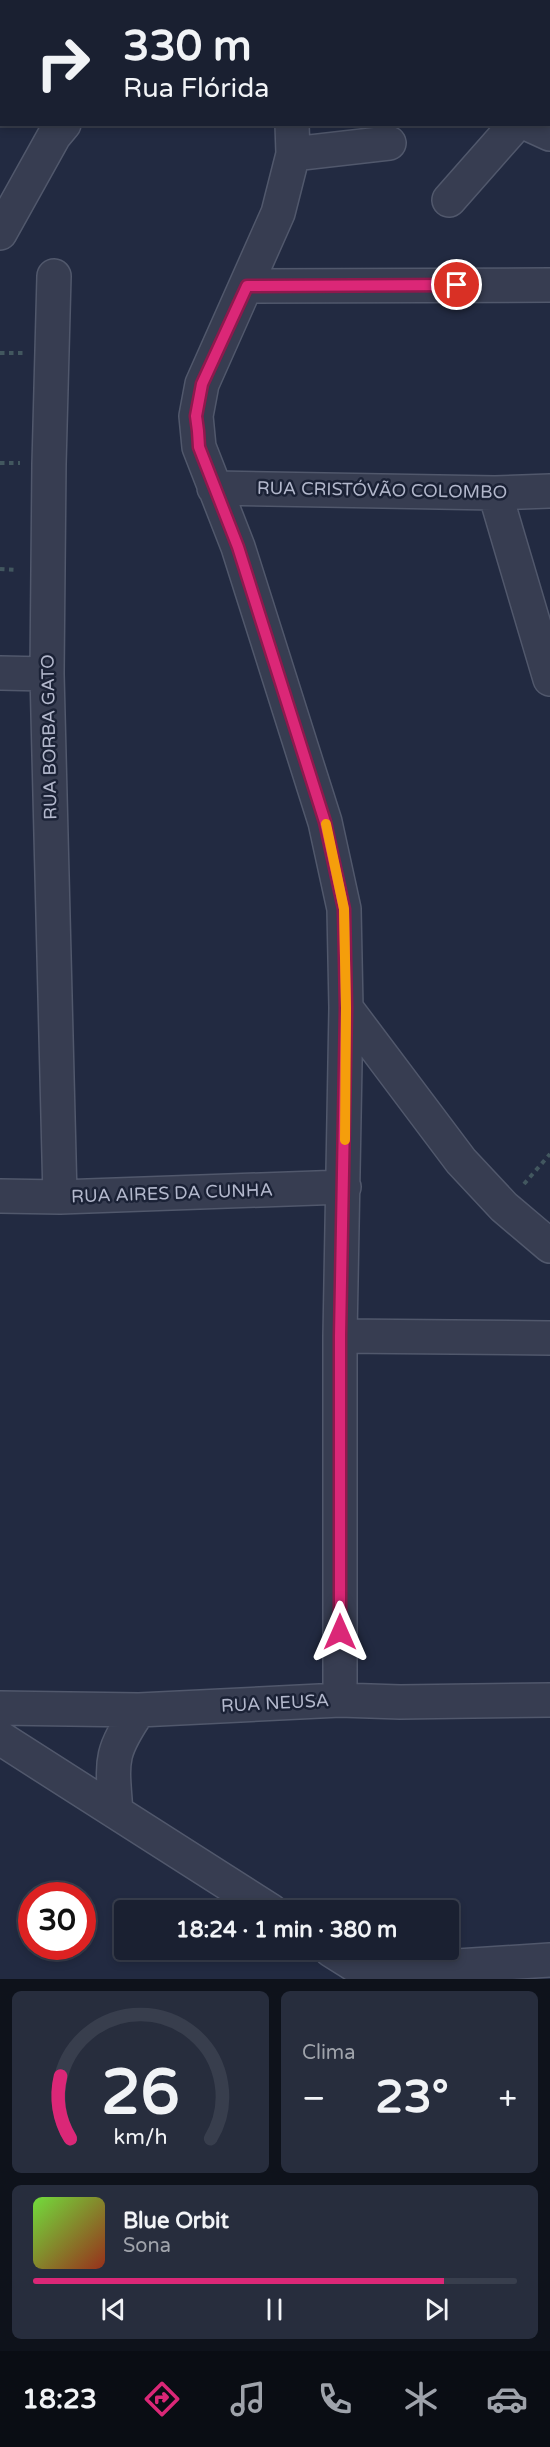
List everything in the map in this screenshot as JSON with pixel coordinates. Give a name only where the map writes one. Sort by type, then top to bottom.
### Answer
[{"type":"street","points":[[0,233],[54,136],[62,126]]},
{"type":"street","points":[[449,200],[514,126]]},
{"type":"street","points":[[532,126],[550,134]]},
{"type":"street","points":[[340,1700],[340,1336],[346,1008],[344,909],[325,822],[238,547],[199,447],[196,416],[202,384],[278,213],[293,139],[390,143]]},
{"type":"street","name":"RUA BORBA GATO","points":[[54,276],[47,674],[60,1197]]},
{"type":"street","points":[[247,286],[550,285]]},
{"type":"street","name":"RUA CRISTÓVÃO COLOMBO","points":[[214,488],[495,493],[550,491]]},
{"type":"street","points":[[495,493],[550,679]]},
{"type":"street","points":[[0,673],[47,674]]},
{"type":"street","points":[[346,1008],[461,1161],[504,1208],[550,1246]]},
{"type":"street","name":"RUA AIRES DA CUNHA","points":[[0,1196],[60,1197],[344,1187]]},
{"type":"street","points":[[340,1336],[550,1338]]},
{"type":"street","name":"RUA NEUSA","points":[[0,1708],[139,1710],[340,1700],[400,1702],[550,1700]]},
{"type":"street","points":[[116,1812],[112,1764],[116,1747],[139,1710]]},
{"type":"street","points":[[0,1738],[254,1900]]},
{"type":"street","points":[[344,1960],[367,1977],[543,1966]]},
{"type":"path","points":[[504,1208],[550,1154]]},
{"type":"slow traffic","points":[[326,824],[344,909],[345,1140]]},
{"type":"route","points":[[340,1632],[340,1336],[346,1008],[344,909],[325,822],[238,547],[199,447],[196,416],[202,384],[247,286],[457,285]]}]
